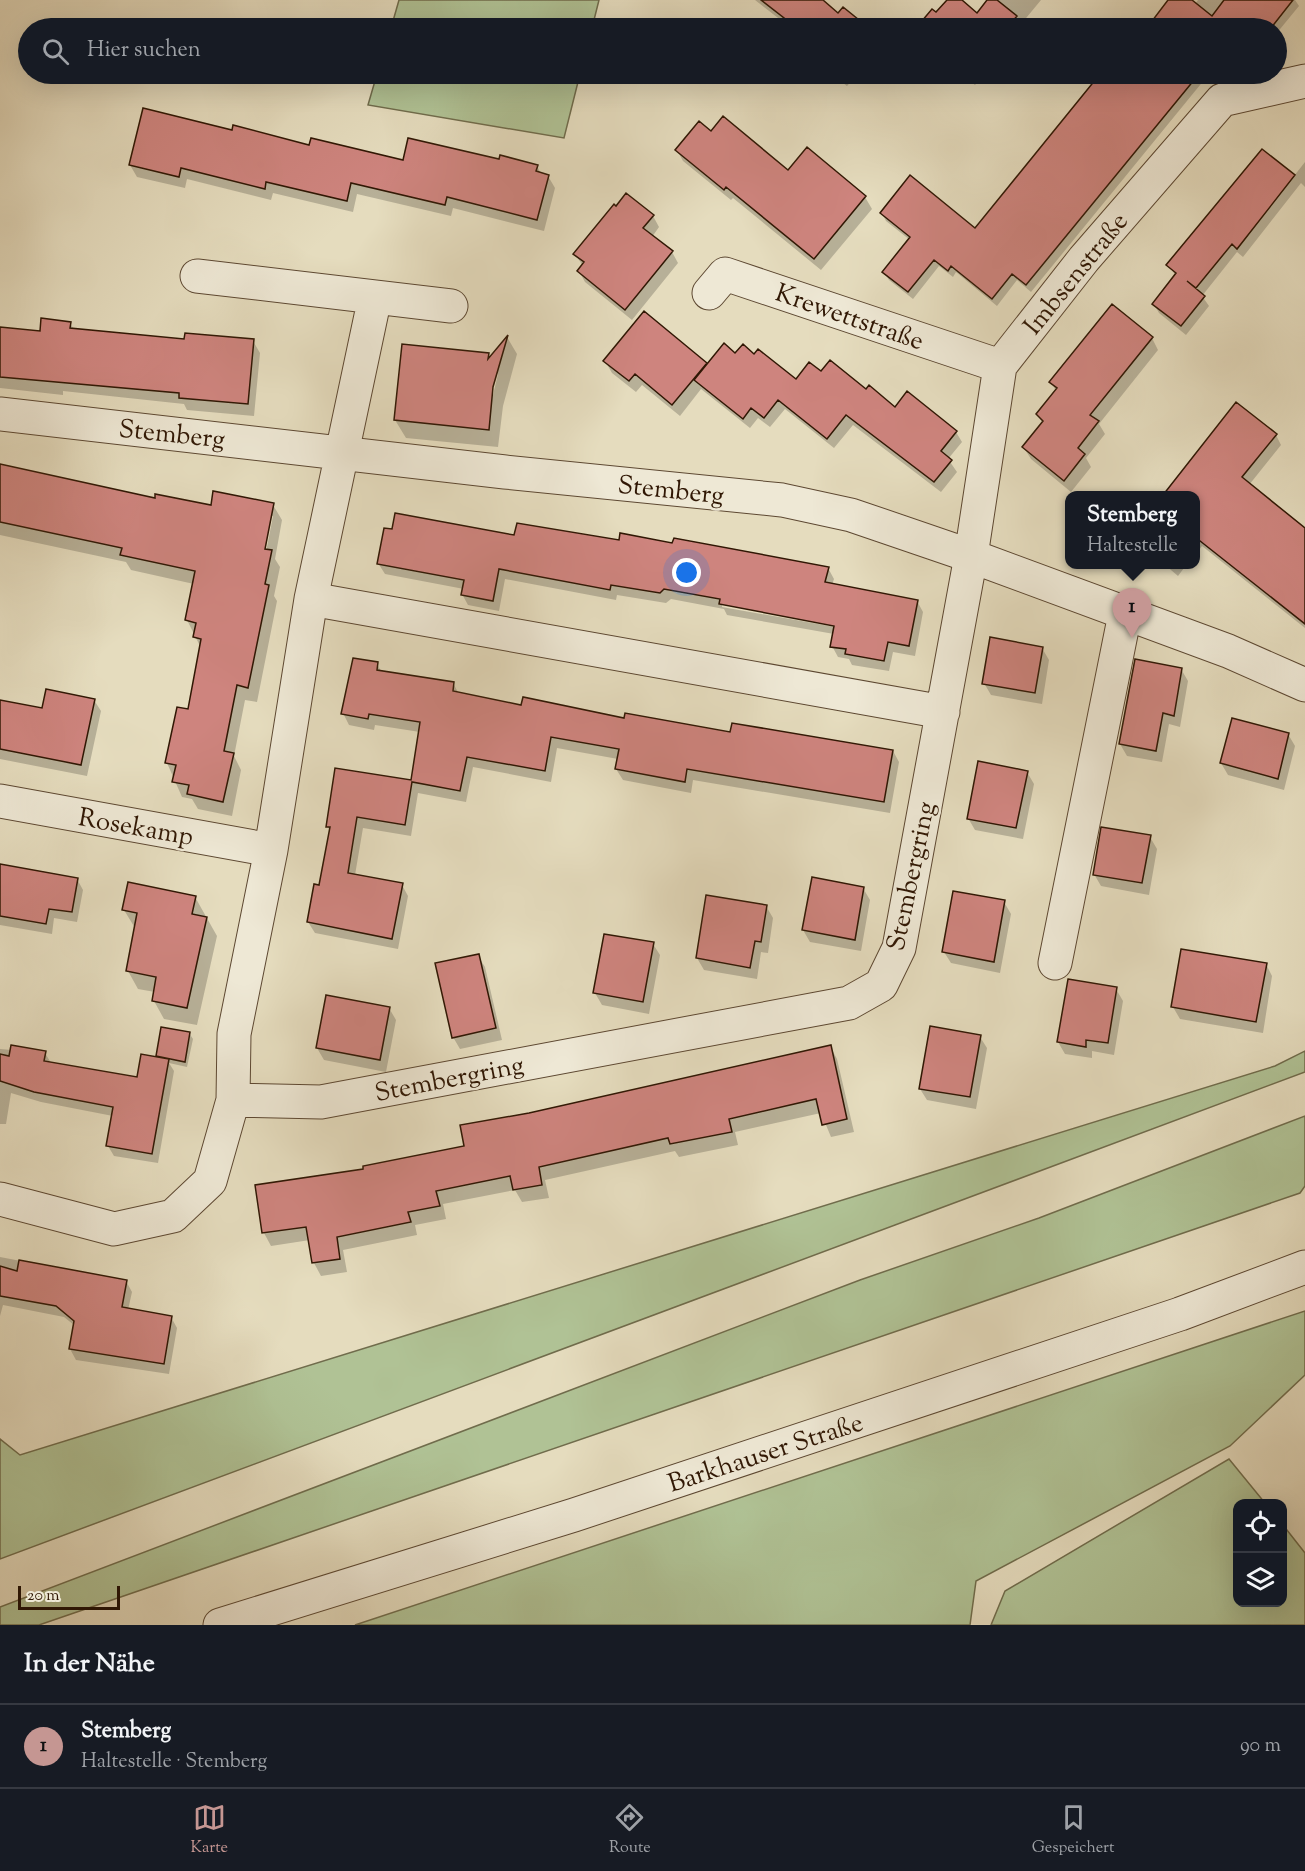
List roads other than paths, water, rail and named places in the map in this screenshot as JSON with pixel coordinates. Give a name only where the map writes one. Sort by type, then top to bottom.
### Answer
[{"type":"street","name":"Imbsenstraße","points":[[971,556],[1000,366],[1084,259],[1222,100],[1305,81]]},
{"type":"street","name":"Krewettstraße","points":[[709,293],[725,274],[1000,366]]},
{"type":"street","points":[[197,276],[451,306]]},
{"type":"street","points":[[0,1198],[114,1229],[173,1215],[210,1181],[233,1100],[234,1034],[271,850],[311,599],[375,297]]},
{"type":"street","name":"Stemberg","points":[[0,414],[505,472],[782,500],[851,516],[971,556],[1228,651],[1305,685]]},
{"type":"street","name":"Stembergring","points":[[233,1100],[321,1102],[849,1003],[881,985],[899,948],[971,556]]},
{"type":"street","points":[[311,599],[943,712]]},
{"type":"street","points":[[1055,963],[1125,614]]},
{"type":"street","name":"Rosekamp","points":[[0,801],[271,850]]},
{"type":"street","name":"Barkhauser Straße","points":[[220,1625],[574,1515],[1180,1314],[1305,1267]]},
{"type":"place","name":"Stemberg","points":[[1132,638]]}]
